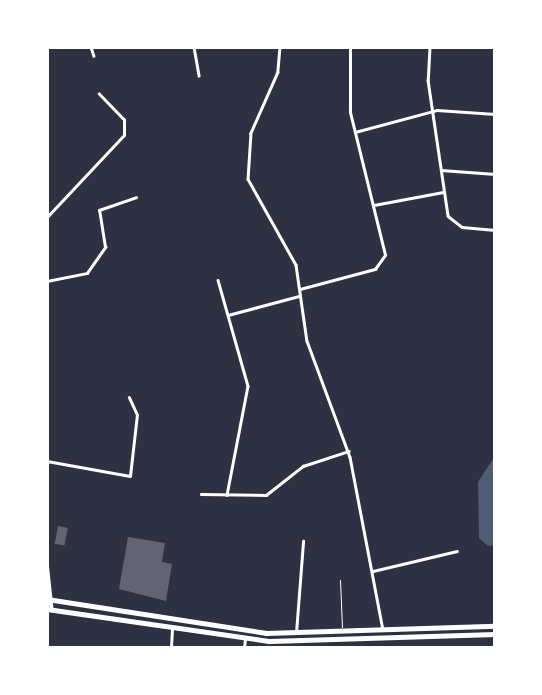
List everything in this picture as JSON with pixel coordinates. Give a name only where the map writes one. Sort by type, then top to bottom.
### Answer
[{"type":"highway","points":[[50,600],[236,630],[296,633],[495,626]]},
{"type":"highway","points":[[50,609],[245,639],[324,640],[495,634]]},
{"type":"street","points":[[91,47],[94,56]]},
{"type":"street","points":[[194,47],[199,76]]},
{"type":"street","points":[[280,47],[278,72],[251,133],[248,173],[293,258],[316,372],[349,451],[383,630]]},
{"type":"street","points":[[300,289],[382,264],[374,205],[347,90],[350,47]]},
{"type":"street","points":[[430,47],[432,110],[444,192],[453,223],[495,230]]},
{"type":"street","points":[[47,217],[124,135],[124,120],[99,94]]},
{"type":"street","points":[[355,132],[432,110],[495,114]]},
{"type":"street","points":[[441,170],[495,174]]},
{"type":"street","points":[[374,205],[444,192]]},
{"type":"street","points":[[47,281],[87,273],[105,247],[99,210],[136,197]]},
{"type":"street","points":[[218,280],[248,395],[227,495]]},
{"type":"street","points":[[228,315],[301,296]]},
{"type":"street","points":[[47,461],[130,476],[137,415],[129,398]]},
{"type":"street","points":[[201,494],[267,495],[303,466],[349,451]]},
{"type":"street","points":[[296,633],[303,541]]},
{"type":"street","points":[[373,571],[457,551]]},
{"type":"street","points":[[47,562],[50,609]]},
{"type":"street","points":[[171,648],[172,629]]},
{"type":"street","points":[[244,648],[245,639]]},
{"type":"street","points":[[323,648],[324,640]]},
{"type":"lane","points":[[340,580],[342,632]]},
{"type":"water","points":[[495,456],[495,545],[488,546],[479,538],[478,482]]},
{"type":"building","points":[[58,526],[68,528],[64,546],[55,544]]},
{"type":"building","points":[[128,537],[165,543],[162,562],[172,564],[166,601],[119,589]]}]
